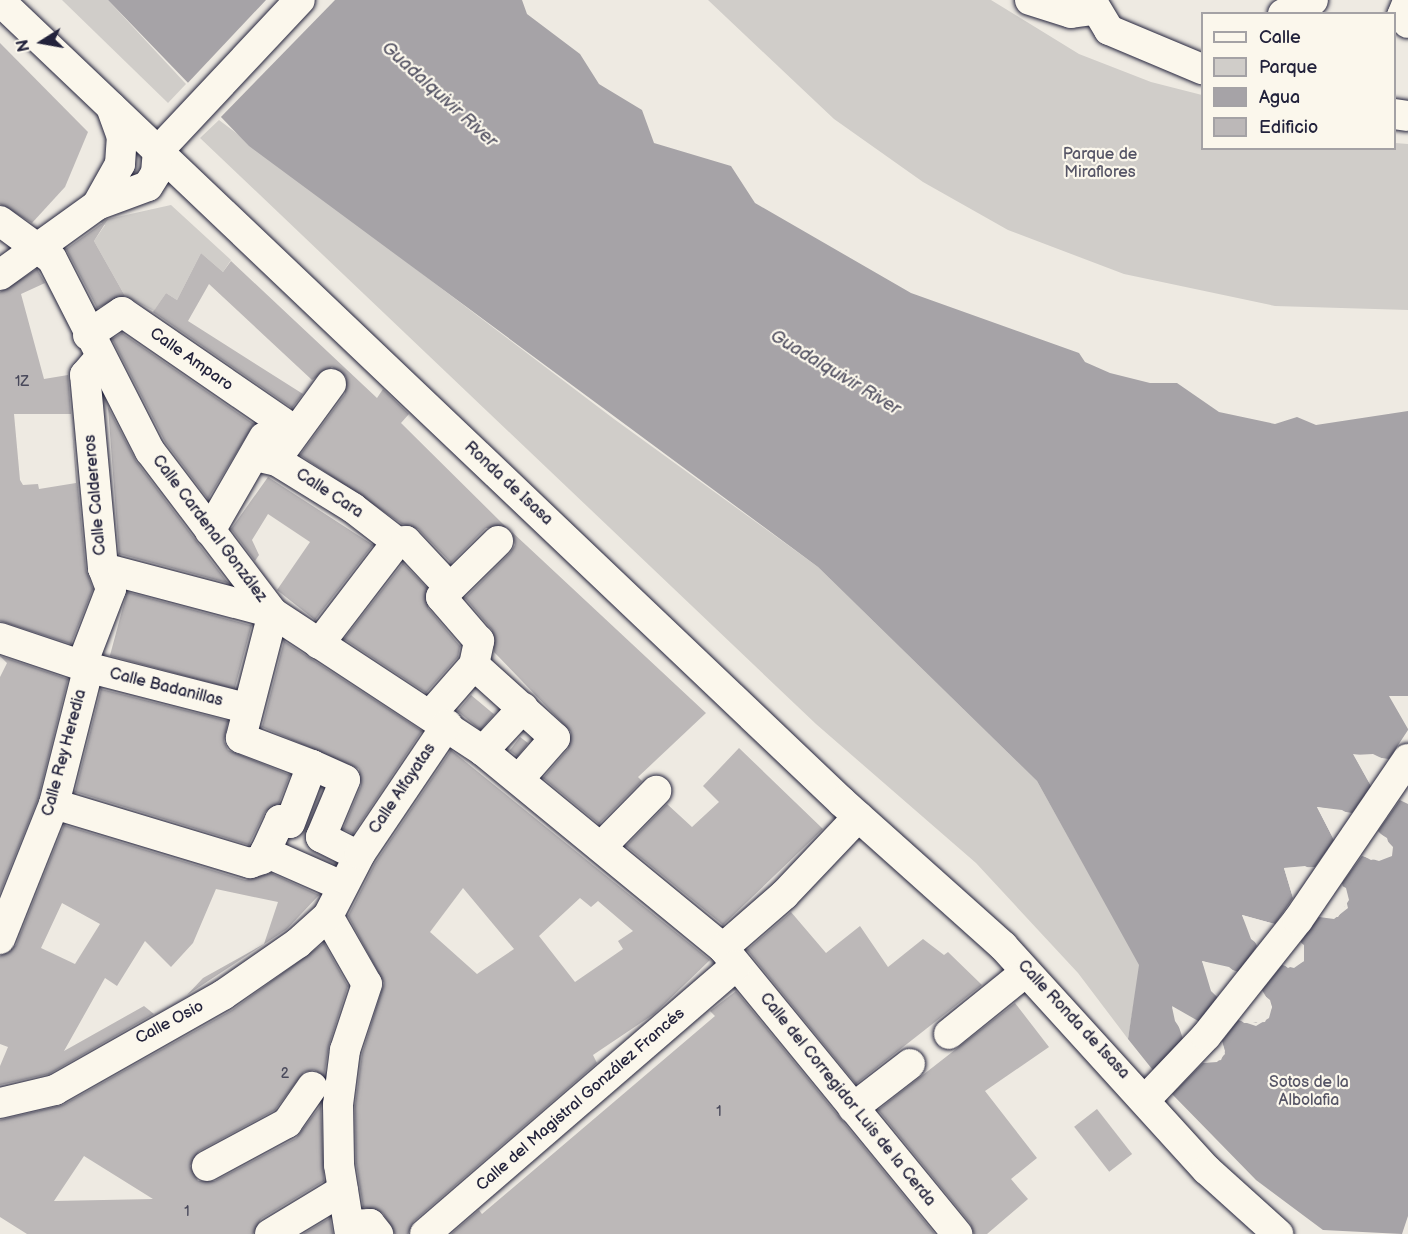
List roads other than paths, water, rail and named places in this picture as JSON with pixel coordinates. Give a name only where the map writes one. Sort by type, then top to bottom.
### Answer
[{"type":"street","points":[[0,275],[97,205],[148,186],[156,173],[167,140],[300,0]]},
{"type":"street","points":[[1030,0],[1080,6],[1109,30],[1201,68]]},
{"type":"street","points":[[1286,12],[1313,0]]},
{"type":"street","name":"Ronda de Isasa","points":[[0,1],[111,107],[167,140],[858,817]]},
{"type":"street","points":[[97,205],[115,180],[121,152],[119,124],[111,107]]},
{"type":"street","name":"Calle Cardenal González","points":[[0,221],[52,259],[93,347],[150,451],[273,613],[439,719],[519,779],[603,845],[730,957]]},
{"type":"street","name":"Calle Amparo","points":[[93,347],[122,312],[284,424]]},
{"type":"street","name":"Calle Caldereros","points":[[86,667],[84,658],[111,589],[103,568],[85,375],[93,347]]},
{"type":"street","points":[[210,531],[266,458],[284,424],[331,384]]},
{"type":"street","name":"Calle Cara","points":[[266,458],[353,508],[397,543],[406,541],[450,588]]},
{"type":"street","points":[[498,541],[441,597],[477,653],[523,708],[555,738],[519,779]]},
{"type":"street","points":[[319,644],[397,543]]},
{"type":"street","points":[[103,568],[273,613],[246,708],[241,738],[308,763],[345,780],[321,837],[359,855]]},
{"type":"street","name":"Calle Badanillas","points":[[0,638],[86,667],[246,708]]},
{"type":"street","name":"Calle Alfayatas","points":[[328,916],[359,855],[477,653]]},
{"type":"street","name":"Calle Rey Heredia","points":[[0,939],[54,804],[86,667]]},
{"type":"street","points":[[483,752],[523,708]]},
{"type":"street","points":[[1154,1092],[1298,920],[1408,759]]},
{"type":"street","points":[[258,857],[280,820],[290,823],[308,763]]},
{"type":"street","points":[[603,845],[656,791]]},
{"type":"street","points":[[54,804],[258,857],[342,886]]},
{"type":"street","name":"Calle del Magistral González Francés","points":[[425,1234],[730,957],[784,895],[858,817]]},
{"type":"street","name":"Calle Ronda de Isasa","points":[[858,817],[1028,970],[1154,1092],[1207,1170],[1278,1234]]},
{"type":"street","points":[[207,1166],[287,1123],[345,1050],[367,984],[328,916]]},
{"type":"street","name":"Calle Osio","points":[[0,1103],[55,1089],[223,995],[298,943],[328,916]]},
{"type":"street","name":"Calle del Corregidor Luis de la Cerda","points":[[730,957],[957,1234]]},
{"type":"street","points":[[949,1034],[1017,979]]},
{"type":"street","points":[[853,1108],[910,1064]]},
{"type":"street","points":[[312,1089],[339,1165],[344,1190],[360,1231]]},
{"type":"street","points":[[270,1234],[344,1190]]},
{"type":"water","name":"Guadalquivir River","points":[[108,0],[522,0],[527,14],[580,54],[599,84],[642,110],[654,143],[731,166],[755,203],[911,293],[1079,353],[1085,362],[1110,373],[1150,383],[1177,383],[1219,412],[1275,424],[1297,417],[1316,425],[1408,411],[1408,696],[1389,696],[1408,729],[1408,771],[1373,754],[1354,755],[1371,786],[1408,804],[1408,1216],[1402,1234],[1323,1230],[1256,1180],[1172,1094],[1128,1039],[1139,965],[1037,781],[818,567],[249,146]],"holes":[[[1317,807],[1342,810],[1387,838],[1392,855],[1371,860],[1334,840]],[[1305,866],[1346,888],[1349,900],[1338,917],[1319,916],[1293,898],[1284,868]],[[1242,915],[1275,924],[1304,945],[1304,961],[1288,968],[1251,939]],[[1202,961],[1229,967],[1270,1000],[1272,1007],[1265,1022],[1244,1023],[1211,991]],[[1172,1007],[1222,1041],[1225,1054],[1217,1062],[1203,1063],[1175,1021]]]},
{"type":"park label","name":"Parque de Miraflores","points":[[1100,164]]},
{"type":"park label","name":"Sotos de la Albolafia","points":[[1309,1092]]}]
